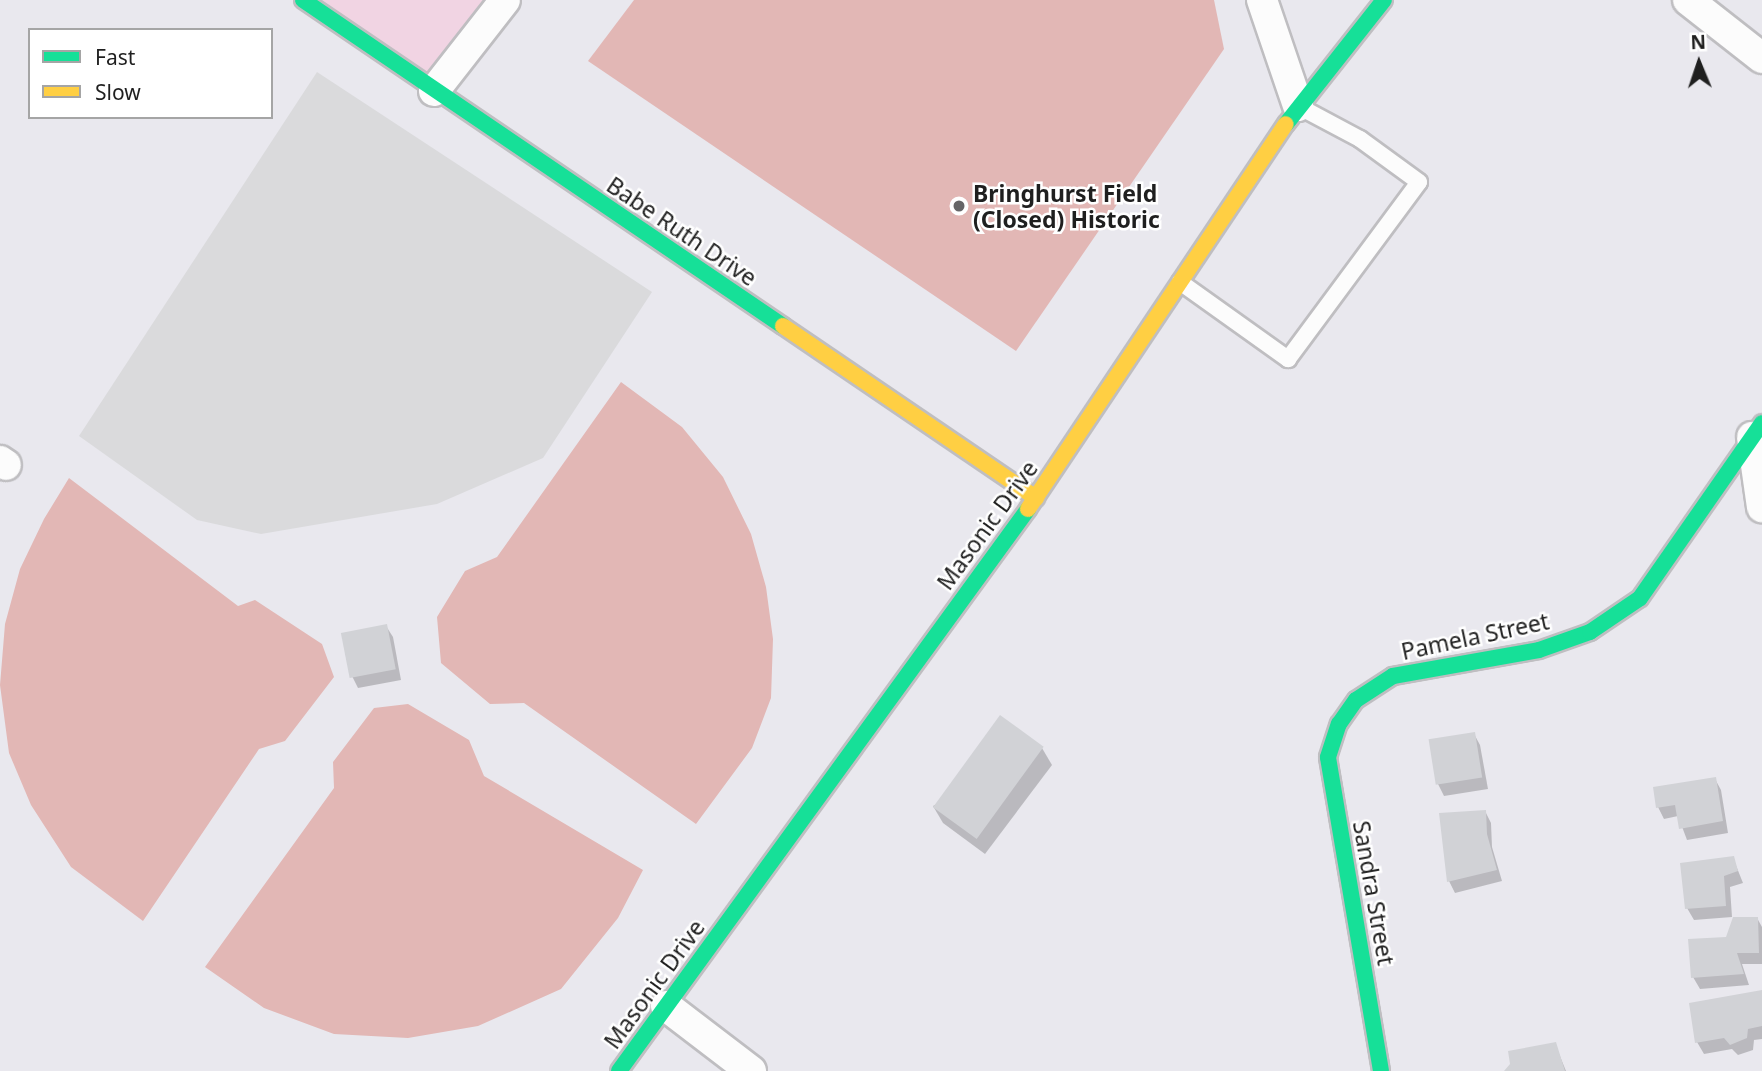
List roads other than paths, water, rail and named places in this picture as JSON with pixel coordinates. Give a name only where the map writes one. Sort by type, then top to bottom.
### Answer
[{"type":"street","name":"Babe Ruth Drive","points":[[303,0],[1036,498]]},
{"type":"street","points":[[434,91],[505,0]]},
{"type":"street","points":[[1262,0],[1298,106]]},
{"type":"street","name":"Masonic Drive","points":[[619,1071],[1036,498],[1298,106],[1384,0]]},
{"type":"street","points":[[1688,0],[1762,58]]},
{"type":"street","points":[[1757,430],[1762,507]]},
{"type":"street","name":"Pamela Street","points":[[1339,723],[1356,700],[1393,676],[1539,650],[1590,632],[1640,597],[1757,430]]},
{"type":"street","name":"Sandra Street","points":[[1339,723],[1328,757],[1374,1070]]},
{"type":"street","points":[[666,1006],[751,1071]]},
{"type":"lane","points":[[1180,282],[1288,359],[1419,182],[1360,139],[1298,106]]},
{"type":"place","name":"Bringhurst Field (Closed) Historic","points":[[959,206]]}]
